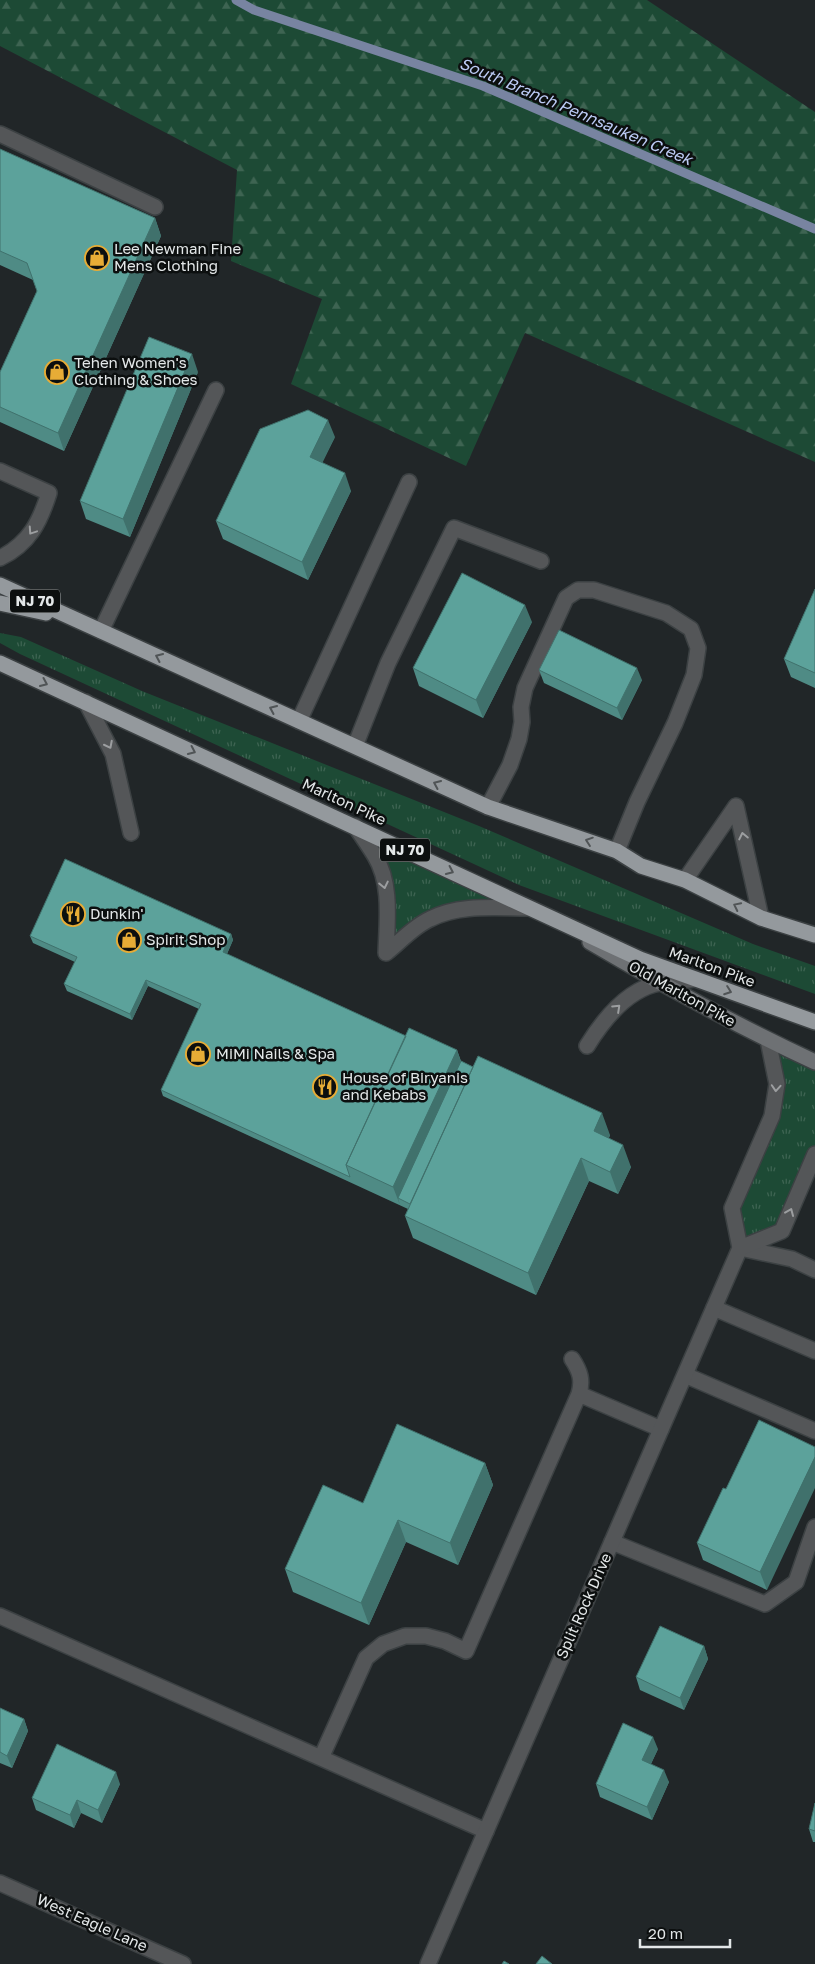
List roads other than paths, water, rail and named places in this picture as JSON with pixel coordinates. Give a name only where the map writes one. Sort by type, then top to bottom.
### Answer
[{"type":"highway","name":"NJ 70","points":[[0,585],[488,806],[617,851],[641,866],[684,880],[761,918],[815,935]]},
{"type":"highway","points":[[0,603],[70,617]]},
{"type":"highway","name":"Marlton Pike","points":[[0,663],[355,826],[640,960],[815,1022]]},
{"type":"street","points":[[0,134],[155,207]]},
{"type":"street","points":[[101,631],[216,390]]},
{"type":"street","points":[[0,471],[49,493],[42,517],[28,538],[9,554],[0,558]]},
{"type":"street","points":[[298,721],[409,482]]},
{"type":"street","points":[[354,746],[388,663],[454,528],[541,562]]},
{"type":"street","points":[[488,806],[510,765],[519,739],[522,722],[521,707],[525,688],[566,598],[578,590],[594,590],[666,613],[691,629],[698,648],[694,674],[674,723],[636,802],[617,851]]},
{"type":"street","points":[[86,702],[113,754],[131,833]]},
{"type":"street","points":[[684,880],[736,806],[761,918]]},
{"type":"street","points":[[355,826],[376,857],[384,881],[387,900],[386,952],[429,919],[450,911],[479,908],[527,908]]},
{"type":"street","name":"Old Marlton Pike","points":[[552,920],[659,983],[768,1040],[815,1062]]},
{"type":"street","points":[[587,1046],[598,1027],[619,1005],[646,987],[659,983],[695,979]]},
{"type":"street","points":[[740,1248],[732,1208],[772,1116],[777,1084],[768,1040]]},
{"type":"street","points":[[740,1248],[782,1232],[815,1154]]},
{"type":"street","points":[[740,1248],[792,1259],[815,1270]]},
{"type":"street","name":"Split Rock Drive","points":[[428,1964],[740,1248]]},
{"type":"street","points":[[714,1308],[815,1351]]},
{"type":"street","points":[[321,1758],[366,1658],[383,1644],[405,1636],[426,1636],[445,1641],[466,1651],[579,1394],[582,1385],[580,1375],[572,1360]]},
{"type":"street","points":[[684,1375],[815,1431]]},
{"type":"street","points":[[579,1394],[661,1429]]},
{"type":"street","points":[[612,1542],[765,1604],[796,1582],[815,1527]]},
{"type":"street","points":[[0,1616],[486,1831]]},
{"type":"street","name":"West Eagle Lane","points":[[0,1883],[183,1964]]},
{"type":"waterway","name":"South Branch Pennsauken Creek","points":[[236,0],[254,10],[483,86],[815,229]]},
{"type":"place","name":"Lee Newman Fine Mens Clothing","points":[[97,258]]},
{"type":"place","name":"Tehen Women's Clothing & Shoes","points":[[57,372]]},
{"type":"place","name":"Dunkin'","points":[[73,914]]},
{"type":"place","name":"Spirit Shop","points":[[129,940]]},
{"type":"place","name":"MiMi Nails & Spa","points":[[198,1054]]},
{"type":"place","name":"House of Biryanis and Kebabs","points":[[325,1087]]}]
